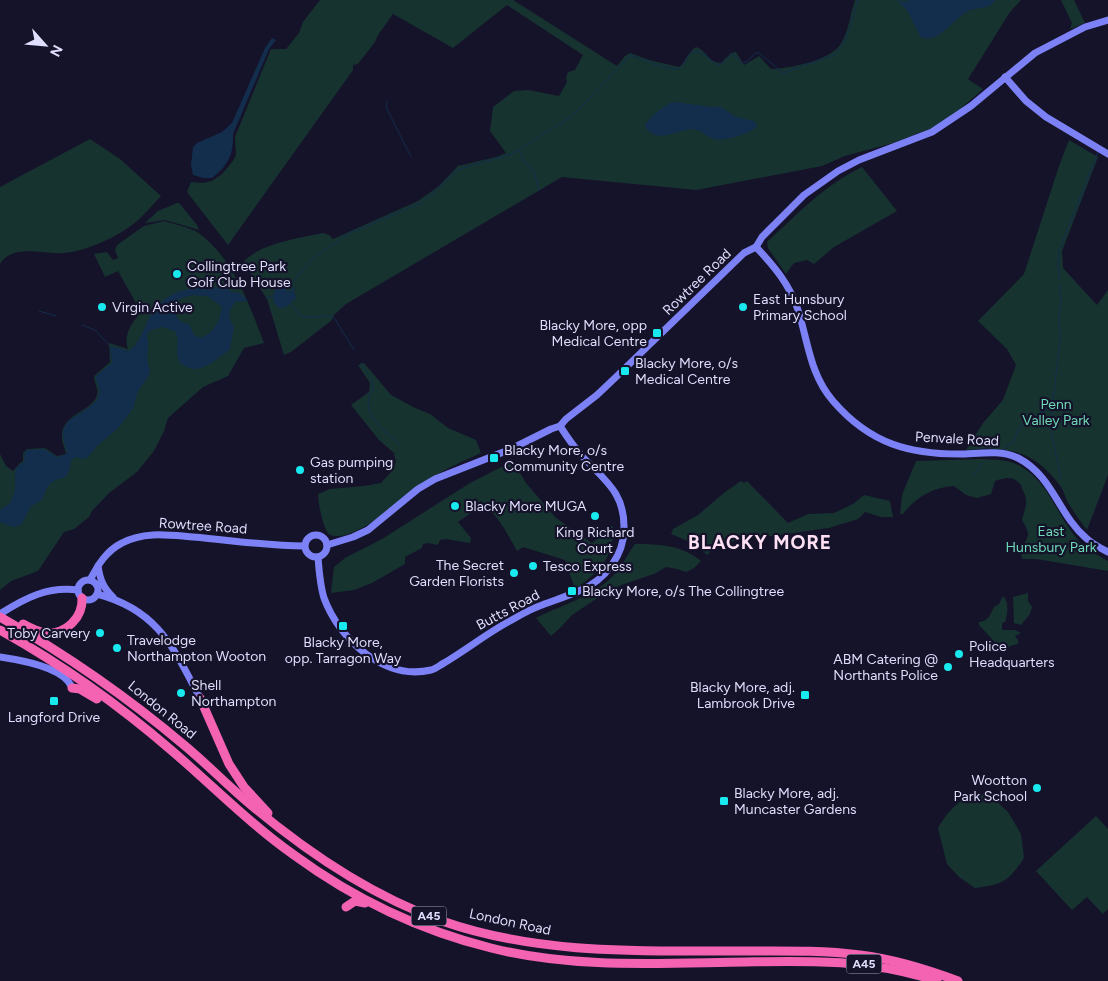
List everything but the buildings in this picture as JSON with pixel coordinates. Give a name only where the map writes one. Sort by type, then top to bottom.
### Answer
[{"type":"highway","points":[[0,615],[36,631],[52,632],[66,628],[78,618],[82,606],[80,594]]},
{"type":"highway","name":"London Road","points":[[0,615],[72,659],[121,694],[184,745],[267,819],[337,869],[392,900],[443,921],[495,936],[542,945],[603,950],[785,951],[861,955],[891,960],[958,981]]},
{"type":"highway","name":"London Road","points":[[0,630],[40,653],[122,710],[292,854],[336,884],[372,905],[442,934],[492,948],[540,958],[602,963],[843,962],[917,974],[937,981]]},
{"type":"highway","points":[[72,688],[80,689],[96,698],[201,777]]},
{"type":"highway","points":[[200,698],[226,757],[241,782],[263,808],[296,840]]},
{"type":"highway","points":[[336,884],[346,898],[346,907],[355,902],[372,905]]},
{"type":"highway","points":[[790,961],[863,969],[919,981]]},
{"type":"street","name":"Rowtree Road","points":[[327,545],[368,530],[410,495],[435,479],[511,449],[551,428],[560,426],[566,419],[597,395],[744,253],[756,247],[762,236],[818,184],[859,160],[932,132],[958,116],[1019,64],[1050,44],[1085,27],[1108,20]]},
{"type":"street","points":[[1005,77],[1026,101],[1046,117],[1108,154]]},
{"type":"street","name":"Penvale Road","points":[[756,247],[781,275],[797,308],[811,361],[819,380],[831,399],[847,417],[884,442],[914,451],[1004,454],[1018,458],[1043,478],[1069,518],[1085,538],[1108,552]]},
{"type":"street","name":"Butts Road","points":[[318,557],[324,599],[340,628],[352,642],[373,658],[385,665],[407,670],[432,670],[521,615],[540,605],[581,590],[596,581],[612,565],[622,542],[624,516],[616,493],[608,482],[583,457],[560,426]]},
{"type":"street","points":[[316,534],[323,537],[327,545],[323,554],[318,557],[308,554],[304,546],[308,537],[316,534]]},
{"type":"street","name":"Rowtree Road","points":[[90,580],[98,565],[116,546],[147,535],[304,546]]},
{"type":"street","points":[[98,565],[100,581],[106,591],[115,599],[143,615],[165,636],[200,698]]},
{"type":"street","points":[[80,594],[82,582],[90,580],[96,585],[97,594]]},
{"type":"street","points":[[0,615],[16,603],[32,595],[51,590],[80,594],[89,600],[97,594]]},
{"type":"street","points":[[97,594],[115,599]]},
{"type":"street","points":[[0,657],[43,666],[65,678],[70,682],[72,688]]},
{"type":"green space","points":[[320,0],[513,0],[617,66],[630,53],[649,60],[679,67],[696,47],[713,61],[721,63],[731,53],[736,52],[744,65],[759,56],[771,69],[808,63],[835,50],[840,45],[845,34],[855,0],[1021,0],[1010,12],[968,79],[983,89],[959,110],[932,128],[893,143],[845,156],[822,166],[696,190],[562,177],[346,304],[333,316],[332,320],[291,352],[284,355],[267,299],[243,262],[260,250],[281,242],[323,233],[333,239],[418,201],[439,186],[458,166],[506,153],[490,131],[493,107],[514,91],[528,90],[559,96],[567,82],[568,72],[575,70],[583,55],[507,5],[453,48],[393,14],[358,64],[353,65],[353,70],[228,245],[187,192],[191,182],[203,183],[212,181],[222,174],[233,161],[236,155],[235,137],[271,49],[286,49],[299,33],[303,22]]},
{"type":"green space","points":[[1061,0],[1074,0],[1085,23],[1070,29],[1072,23]]},
{"type":"green space","points":[[90,139],[120,159],[161,196],[130,227],[103,242],[73,252],[21,252],[5,258],[0,264],[0,187]]},
{"type":"green space","name":"Penn Valley Park","points":[[1069,140],[1098,157],[1062,251],[1063,268],[1097,305],[1108,290],[1108,475],[1087,530],[1067,501],[1061,487],[1041,465],[1019,453],[1007,450],[966,450],[983,423],[1003,400],[1016,365],[1007,349],[978,321],[1024,274]]},
{"type":"green space","points":[[862,167],[897,211],[834,247],[814,264],[807,260],[794,263],[786,274],[768,248],[767,242],[823,191]]},
{"type":"green space","points":[[177,203],[197,225],[199,230],[165,220],[145,223],[158,211]]},
{"type":"green space","points":[[164,221],[197,232],[222,257],[239,284],[264,343],[244,348],[228,376],[203,387],[168,418],[154,451],[137,472],[109,493],[92,511],[89,517],[74,529],[64,532],[38,571],[11,581],[0,590],[0,454],[6,466],[13,471],[23,461],[23,453],[27,449],[45,448],[57,456],[66,454],[62,440],[63,428],[72,417],[90,405],[94,400],[97,395],[97,388],[94,376],[110,362],[109,343],[128,349],[128,334],[141,312],[118,271],[105,277],[94,254],[107,252],[113,260],[118,258],[115,250],[117,245],[144,226]]},
{"type":"green space","points":[[364,363],[391,395],[430,414],[448,428],[476,440],[481,453],[436,475],[366,526],[339,536],[329,534],[325,527],[318,494],[330,489],[381,483],[392,471],[396,462],[394,453],[379,440],[351,405],[369,392],[370,383],[358,365]]},
{"type":"green space","name":"East Hunsbury Park","points":[[981,459],[1008,461],[1016,464],[1037,479],[1079,541],[1089,550],[1108,561],[1108,571],[1036,559],[1022,559],[1021,550],[1028,536],[1022,520],[1026,498],[1021,485],[1012,479],[1006,478],[995,481],[991,494],[977,498],[966,495],[954,486],[932,491],[919,498],[903,514],[900,514],[902,495],[916,461]]},
{"type":"green space","points":[[513,461],[526,483],[555,517],[592,543],[613,526],[611,547],[604,563],[592,576],[575,589],[565,560],[523,547],[517,551],[497,518],[481,501],[468,515],[458,522],[471,538],[470,543],[446,539],[440,540],[438,545],[423,544],[422,548],[405,557],[405,564],[372,583],[354,590],[331,593],[334,567],[345,558],[382,539],[470,483]]},
{"type":"green space","points":[[741,481],[744,483],[747,481],[788,523],[808,514],[834,513],[853,504],[864,495],[890,501],[893,517],[881,517],[865,512],[858,519],[829,528],[764,537],[742,538],[710,551],[708,555],[690,542],[671,534],[673,529],[698,515]]},
{"type":"green space","points":[[635,544],[670,546],[686,552],[701,561],[694,568],[686,572],[666,567],[654,574],[608,591],[572,615],[551,636],[536,618],[596,590],[616,572]]},
{"type":"green space","points":[[1028,593],[1028,601],[1032,607],[1030,614],[1021,625],[1014,623],[1013,597]]},
{"type":"green space","points":[[1003,596],[1007,605],[1007,612],[1005,622],[1002,623],[1002,630],[1015,630],[1021,633],[1015,636],[1018,644],[1010,646],[1004,652],[979,625],[979,622],[989,617]]},
{"type":"green space","points":[[977,792],[992,797],[1008,812],[1021,834],[1024,858],[1014,872],[1004,881],[975,888],[959,877],[947,864],[938,828],[954,807]]},
{"type":"green space","points":[[1096,816],[1108,829],[1108,909],[1103,914],[1087,897],[1072,910],[1036,871]]},
{"type":"water","points":[[897,0],[905,2],[909,0],[995,0],[991,5],[965,13],[940,34],[927,39],[921,37],[907,10]]},
{"type":"water","points":[[272,38],[276,40],[269,49],[233,134],[229,159],[212,178],[193,175],[191,165],[193,147],[197,143],[222,132],[232,123],[265,48]]},
{"type":"water","points":[[674,102],[721,107],[736,117],[754,121],[757,126],[744,134],[718,140],[694,129],[661,136],[650,132],[645,126],[649,119],[662,108]]},
{"type":"water","points":[[295,286],[296,298],[286,307],[278,308],[273,300],[274,291],[278,287],[284,288],[285,291],[289,292]]},
{"type":"water","points":[[194,288],[226,288],[231,292],[240,293],[248,301],[235,302],[231,309],[230,320],[234,327],[230,349],[209,365],[191,369],[180,363],[177,354],[178,339],[175,331],[162,327],[149,331],[147,336],[147,360],[150,370],[149,375],[138,391],[133,408],[120,426],[97,446],[87,458],[76,457],[71,460],[66,476],[49,485],[42,500],[31,506],[21,525],[13,527],[0,522],[0,510],[10,503],[15,489],[16,470],[24,462],[25,452],[27,450],[44,449],[57,457],[67,454],[63,431],[70,420],[92,405],[99,395],[96,376],[112,363],[110,346],[129,351],[141,336],[156,308],[162,302],[176,293]],"holes":[[[193,295],[208,296],[222,307],[216,326],[206,336],[201,338],[194,335],[189,324],[178,319],[174,306],[178,300],[185,297]]]},
{"type":"waterway","points":[[284,292],[314,257],[346,235],[423,202],[459,169],[512,154],[572,116],[631,55],[675,69],[682,66],[690,54],[697,51],[717,65],[721,64],[731,55],[734,55],[742,63],[746,62],[756,53],[759,53],[783,73],[834,55],[844,43],[858,0]]},
{"type":"waterway","points":[[387,101],[386,107],[411,157]]},
{"type":"waterway","points":[[519,150],[524,162],[534,171],[539,190]]},
{"type":"waterway","points":[[1060,280],[1058,267],[1059,251],[1098,152]]},
{"type":"waterway","points":[[1060,284],[1060,341],[1050,425],[1061,479]]},
{"type":"waterway","points":[[265,298],[274,296]]},
{"type":"waterway","points":[[290,303],[300,315],[305,317],[333,316],[354,350]]},
{"type":"waterway","points":[[39,311],[56,316]]},
{"type":"waterway","points":[[82,325],[95,330],[110,346]]},
{"type":"waterway","points":[[361,363],[372,380],[373,389],[368,405],[370,413],[380,427],[400,444]]},
{"type":"waterway","points":[[1002,450],[1013,442],[1020,426],[1052,406]]},
{"type":"waterway","points":[[975,474],[982,463]]},
{"type":"place","name":"Collingtree Park Golf Club House","points":[[177,274]]},
{"type":"place","name":"Virgin Active","points":[[102,307]]},
{"type":"place","name":"East Hunsbury Primary School","points":[[743,307]]},
{"type":"place","name":"Blacky More, opp Medical Centre","points":[[657,333]]},
{"type":"place","name":"Blacky More, o/s Medical Centre","points":[[625,371]]},
{"type":"place","name":"Blacky More, o/s Community Centre","points":[[494,458]]},
{"type":"place","name":"Gas pumping station","points":[[300,470]]},
{"type":"place","name":"Blacky More MUGA","points":[[455,506]]},
{"type":"place","name":"King Richard Court","points":[[595,516]]},
{"type":"place","name":"Tesco Express","points":[[533,566]]},
{"type":"place","name":"The Secret Garden Florists","points":[[514,573]]},
{"type":"place","name":"Blacky More, o/s The Collingtree","points":[[572,591]]},
{"type":"place","name":"Blacky More, opp. Tarragon Way","points":[[343,626]]},
{"type":"place","name":"Toby Carvery","points":[[100,633]]},
{"type":"place","name":"Travelodge Northampton Wooton","points":[[117,648]]},
{"type":"place","name":"Police Headquarters","points":[[959,654]]},
{"type":"place","name":"ABM Catering @ Northants Police","points":[[948,667]]},
{"type":"place","name":"Shell Northampton","points":[[181,693]]},
{"type":"place","name":"Blacky More, adj. Lambrook Drive","points":[[805,695]]},
{"type":"place","name":"Langford Drive","points":[[54,701]]},
{"type":"place","name":"Wootton Park School","points":[[1037,788]]},
{"type":"place","name":"Blacky More, adj. Muncaster Gardens","points":[[724,801]]},
{"type":"district","name":"BLACKY MORE","points":[[760,542]]}]
